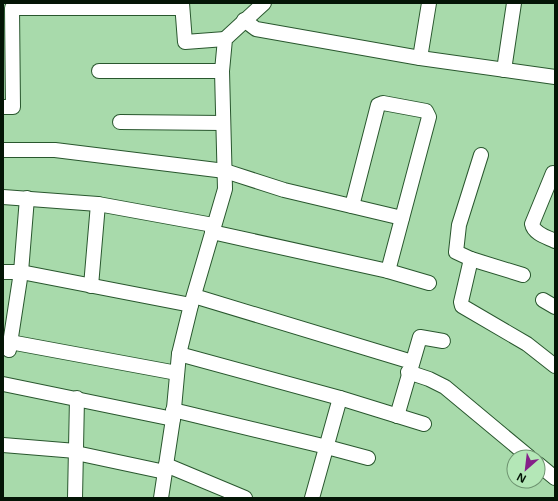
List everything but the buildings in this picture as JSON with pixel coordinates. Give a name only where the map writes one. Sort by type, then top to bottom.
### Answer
[{"type":"street","points":[[161,498],[173,414],[179,354],[192,300],[225,189],[222,71],[225,39],[264,3]]},
{"type":"street","points":[[420,58],[429,3]]},
{"type":"street","points":[[504,70],[514,3]]},
{"type":"street","points":[[3,107],[13,107],[12,8],[182,5],[185,42],[225,39]]},
{"type":"street","points":[[244,20],[256,29],[420,58],[555,77]]},
{"type":"street","points":[[99,71],[222,71]]},
{"type":"street","points":[[352,206],[378,105],[383,103],[423,110],[429,114],[388,271]]},
{"type":"street","points":[[120,122],[223,123]]},
{"type":"street","points":[[3,150],[54,150],[225,171],[284,190],[402,218]]},
{"type":"street","points":[[481,155],[460,225],[456,250],[457,254],[523,275]]},
{"type":"street","points":[[554,171],[532,224],[532,228],[536,232],[555,241]]},
{"type":"street","points":[[3,197],[98,204],[212,229],[388,271],[429,283]]},
{"type":"street","points":[[27,198],[21,272],[10,346],[177,373]]},
{"type":"street","points":[[91,286],[98,204]]},
{"type":"street","points":[[472,259],[461,302],[462,306],[527,344],[555,366]]},
{"type":"street","points":[[3,272],[21,272],[91,286],[192,300],[410,367],[445,387],[519,449]]},
{"type":"street","points":[[543,300],[555,307]]},
{"type":"street","points":[[397,416],[410,367],[420,337],[443,341]]},
{"type":"street","points":[[179,354],[340,398],[424,424]]},
{"type":"street","points":[[3,384],[173,414],[327,447],[368,458]]},
{"type":"street","points":[[75,498],[77,398]]},
{"type":"street","points":[[312,498],[340,398]]},
{"type":"street","points":[[3,445],[76,452],[166,469],[246,498]]},
{"type":"street","points":[[546,471],[555,478]]}]
